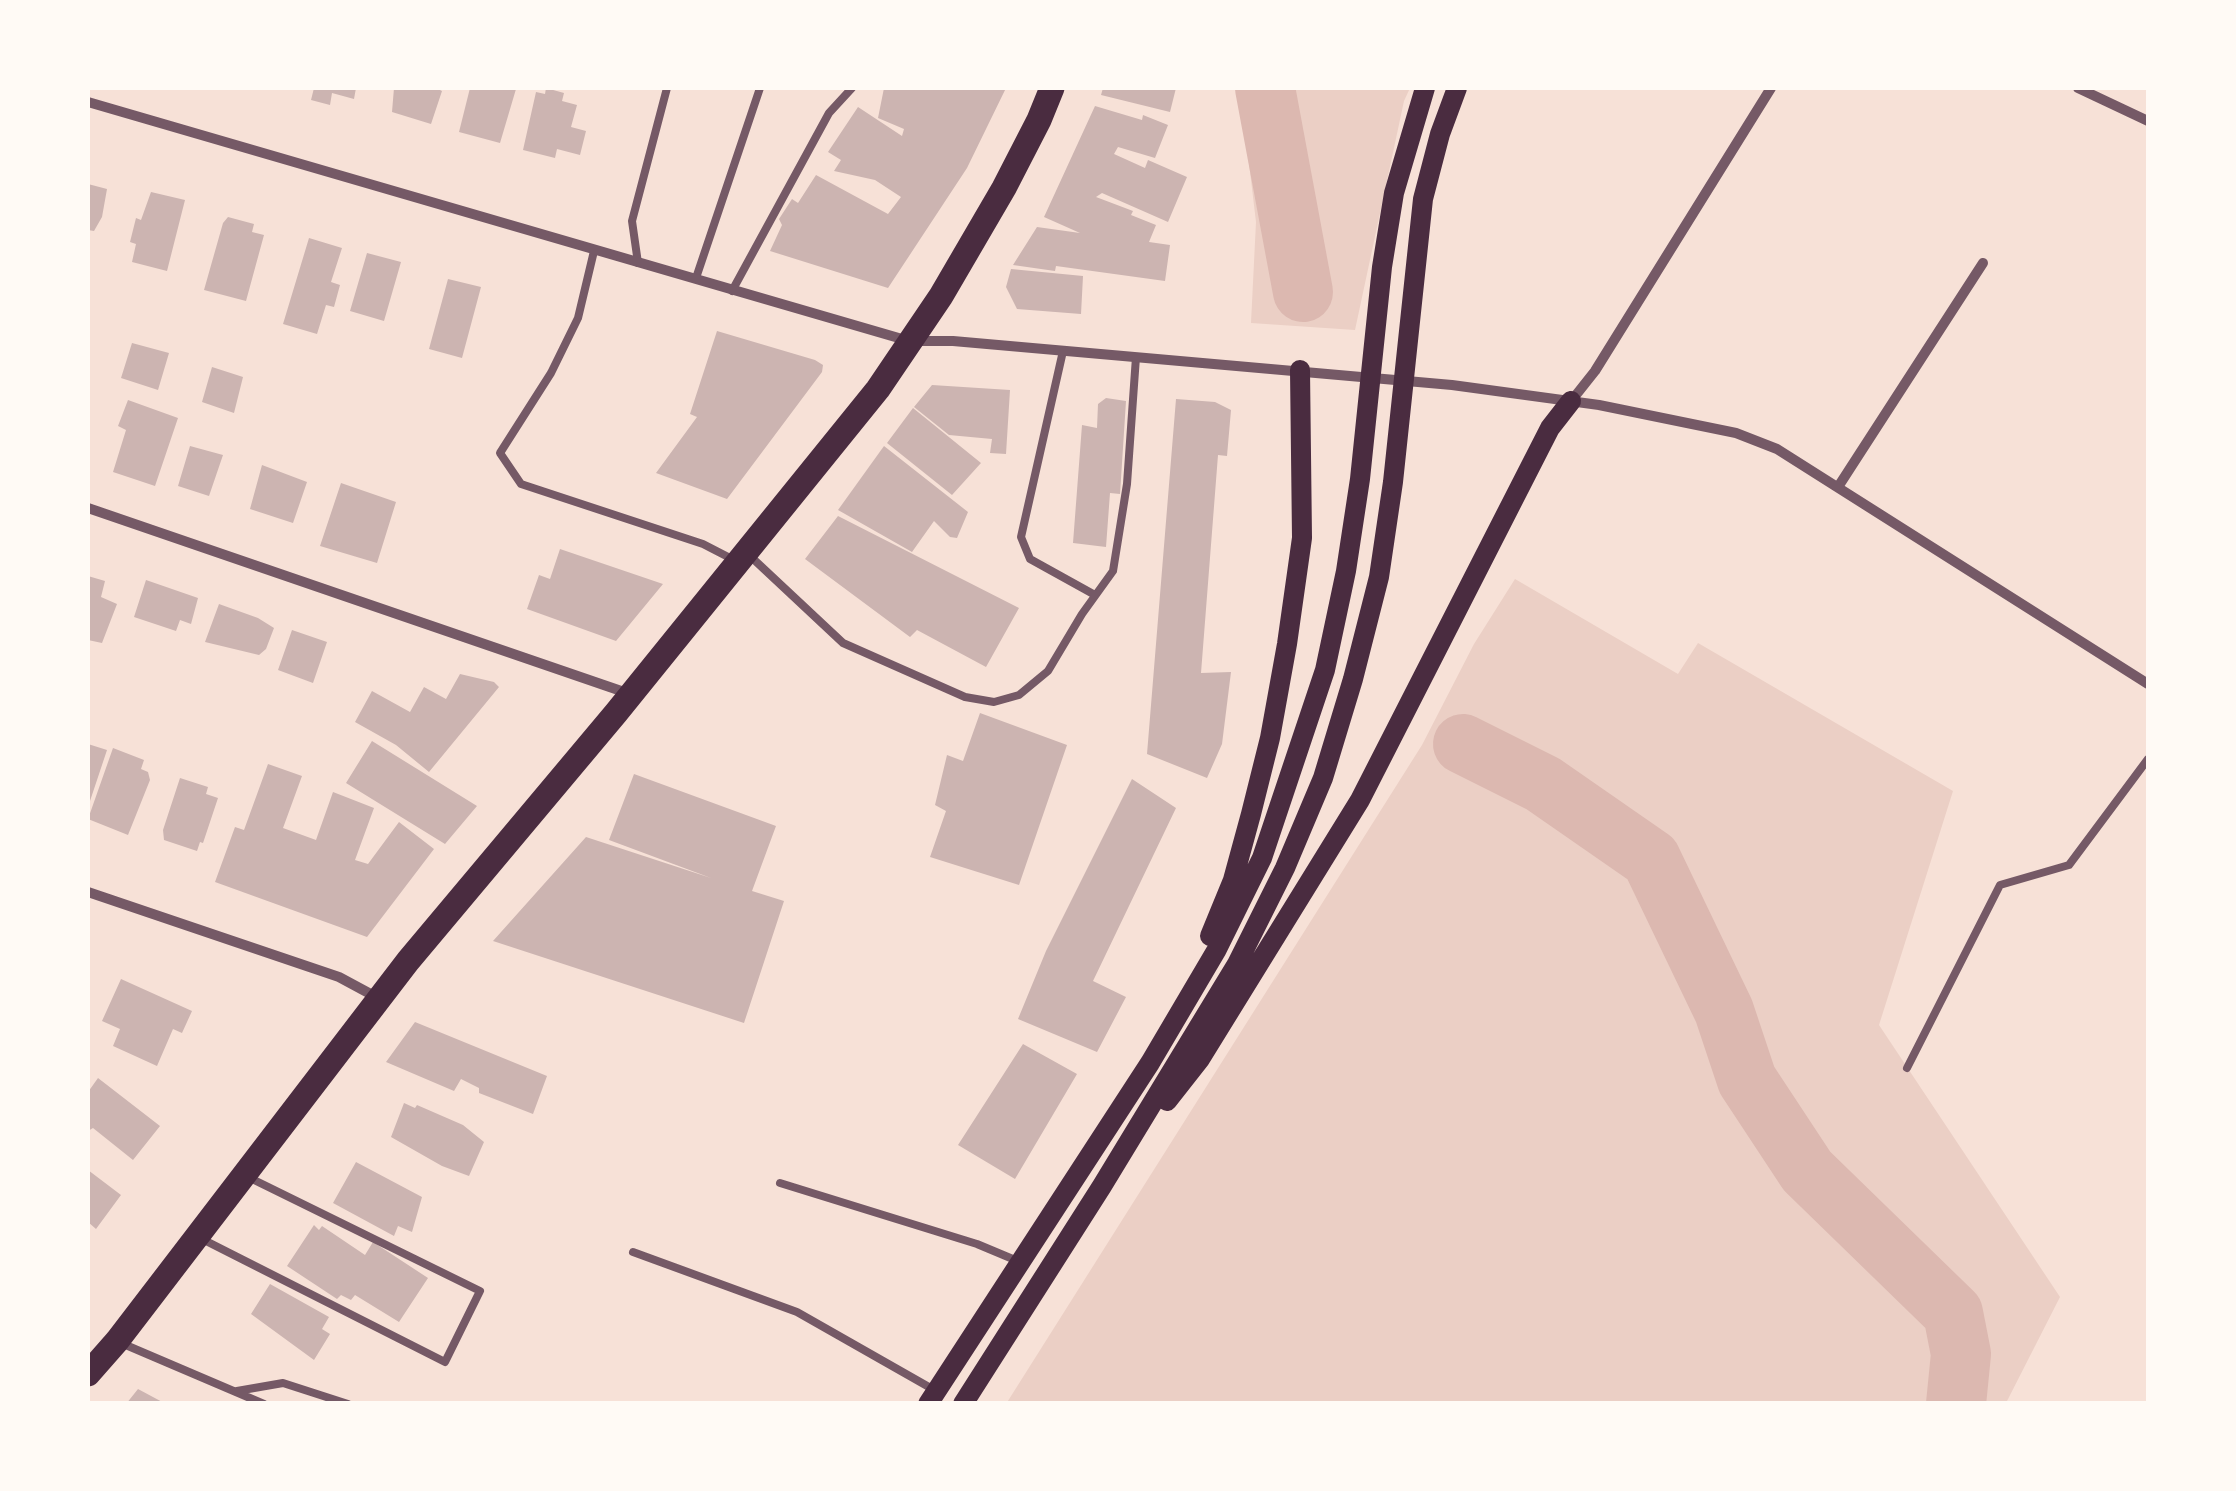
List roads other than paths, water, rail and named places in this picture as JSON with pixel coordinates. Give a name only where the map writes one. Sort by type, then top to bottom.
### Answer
[{"type":"main road","points":[[88,1374],[379,999],[878,390],[941,296],[1004,188],[1052,88]]},
{"type":"main road","points":[[932,1398],[1150,1063],[1216,951],[1262,858],[1324,670],[1346,571],[1394,193],[1425,88]]},
{"type":"main road","points":[[963,1404],[1237,964],[1285,868],[1323,778],[1354,678],[1379,576],[1394,482],[1423,199],[1457,88]]},
{"type":"main road","points":[[1150,1063],[1198,966],[1233,880],[1270,738],[1302,538],[1300,370]]},
{"type":"main road","points":[[1102,1186],[1200,1058],[1360,800],[1550,428],[1571,401]]},
{"type":"street","points":[[1571,401],[1594,371],[1771,88]]},
{"type":"street","points":[[2078,88],[2148,121]]},
{"type":"street","points":[[88,102],[909,342],[953,342],[1452,385],[1571,401],[1736,433],[1777,449],[1838,486],[2148,684]]},
{"type":"street","points":[[1838,486],[1983,263]]},
{"type":"street","points":[[88,508],[631,694]]},
{"type":"street","points":[[88,892],[338,977],[379,999]]},
{"type":"lane","points":[[638,263],[632,221],[667,88]]},
{"type":"lane","points":[[696,278],[760,88]]},
{"type":"lane","points":[[732,290],[829,113],[852,88]]},
{"type":"lane","points":[[594,251],[578,318],[551,374],[500,453],[521,484],[742,557],[843,643],[965,697],[994,702],[1019,695],[1048,670],[1112,571],[1127,484],[1136,357]]},
{"type":"lane","points":[[1062,351],[1020,537],[1030,559],[1095,595]]},
{"type":"lane","points":[[1907,1068],[2000,885],[2070,866],[2148,759]]},
{"type":"lane","points":[[196,1236],[445,1362],[480,1291],[243,1174]]},
{"type":"lane","points":[[780,1183],[977,1244],[1020,1262]]},
{"type":"lane","points":[[633,1252],[797,1312],[932,1398]]},
{"type":"lane","points":[[117,1341],[264,1404]]},
{"type":"lane","points":[[235,1392],[283,1383],[348,1404]]},
{"type":"waterway","points":[[1265,88],[1303,292]]},
{"type":"waterway","points":[[1463,744],[1543,784],[1651,859],[1724,1011],[1747,1080],[1807,1171],[1953,1313],[1961,1354],[1956,1404]]}]
